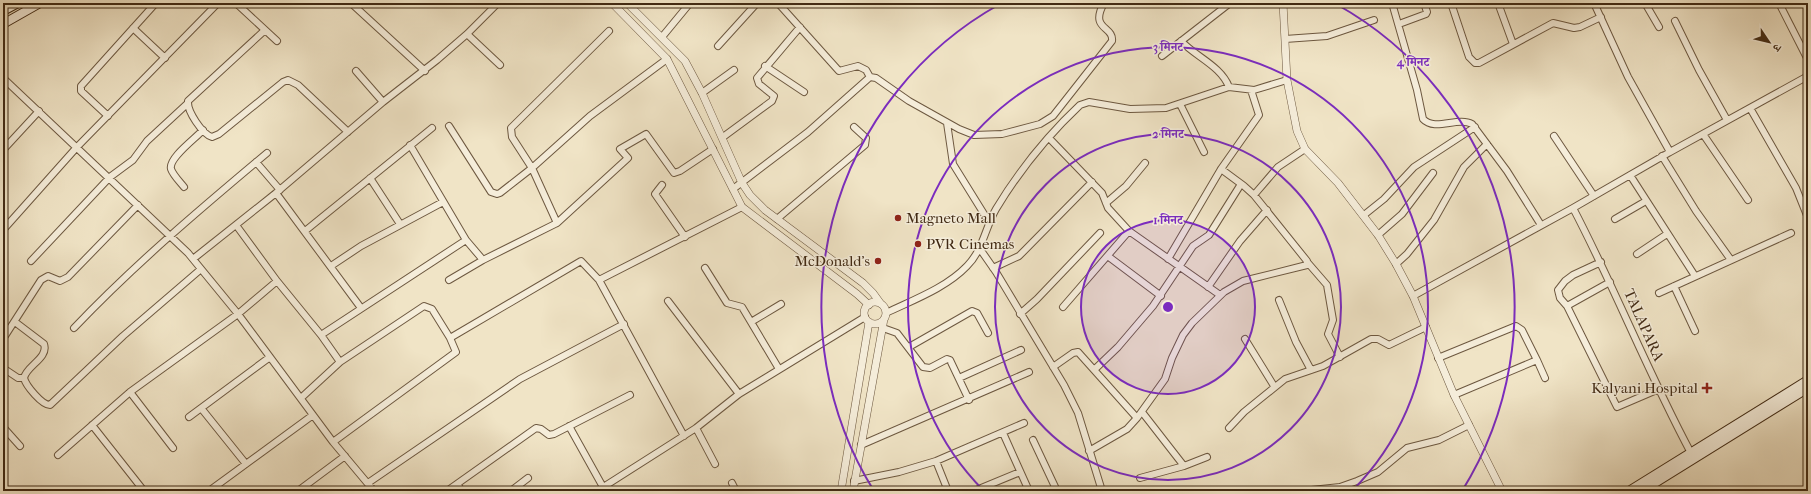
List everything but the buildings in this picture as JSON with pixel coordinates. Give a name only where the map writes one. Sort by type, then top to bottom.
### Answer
[{"type":"main road","points":[[3,11],[18,3]]},
{"type":"main road","points":[[3,24],[40,3]]},
{"type":"main road","points":[[1629,491],[1808,380]]},
{"type":"main road","points":[[1642,491],[1808,388]]},
{"type":"street","points":[[3,230],[77,147],[218,3]]},
{"type":"street","points":[[236,3],[277,41]]},
{"type":"street","points":[[351,3],[425,70]]},
{"type":"street","points":[[193,259],[278,191],[383,102],[425,70],[467,34],[498,3]]},
{"type":"street","points":[[612,3],[667,59],[742,207],[858,294],[869,305]]},
{"type":"street","points":[[627,3],[685,61],[723,137],[742,183],[756,203],[863,284],[873,293],[880,304],[885,316],[852,491]]},
{"type":"street","points":[[662,37],[690,3]]},
{"type":"street","points":[[718,46],[757,3]]},
{"type":"street","points":[[778,3],[839,71],[858,66],[866,70],[870,78]]},
{"type":"street","points":[[870,78],[879,80],[909,101],[947,123],[974,134],[1002,134],[1047,122],[1071,95],[1112,41],[1111,36],[1100,24],[1098,18],[1104,3]]},
{"type":"street","points":[[1162,56],[1230,3]]},
{"type":"street","points":[[1283,3],[1286,80],[1294,124],[1305,149],[1338,183],[1364,215],[1378,234],[1396,264],[1413,296],[1454,395],[1502,491]]},
{"type":"street","points":[[1392,3],[1417,90],[1423,119],[1427,122],[1443,124],[1466,121],[1475,127],[1507,171],[1541,225]]},
{"type":"street","points":[[1399,24],[1426,14],[1427,12],[1424,3]]},
{"type":"street","points":[[1451,3],[1472,61],[1479,62],[1553,23],[1574,28],[1580,27],[1601,17]]},
{"type":"street","points":[[1498,3],[1513,44]]},
{"type":"street","points":[[1594,3],[1628,78],[1670,152]]},
{"type":"street","points":[[1645,3],[1659,27]]},
{"type":"street","points":[[1779,3],[1808,60]]},
{"type":"street","points":[[108,116],[81,91],[81,86],[154,5]]},
{"type":"street","points":[[1285,39],[1327,36],[1374,20]]},
{"type":"street","points":[[1675,22],[1699,70],[1728,120]]},
{"type":"street","points":[[723,137],[774,98],[772,93],[757,81],[758,76],[800,27]]},
{"type":"street","points":[[133,28],[165,58]]},
{"type":"street","points":[[31,261],[110,177],[133,160],[147,141],[187,104],[194,94],[265,30]]},
{"type":"street","points":[[557,223],[532,168],[512,137],[511,128],[609,31]]},
{"type":"street","points":[[467,34],[500,65]]},
{"type":"street","points":[[1181,41],[1191,51],[1220,72],[1229,87]]},
{"type":"street","points":[[449,126],[488,188],[494,194],[500,193],[532,168],[590,116],[667,59]]},
{"type":"street","points":[[765,66],[804,92]]},
{"type":"street","points":[[702,93],[734,70]]},
{"type":"street","points":[[356,71],[383,102]]},
{"type":"street","points":[[1413,296],[1808,76]]},
{"type":"street","points":[[3,78],[110,177],[193,259],[238,314],[333,442],[374,491]]},
{"type":"street","points":[[733,189],[808,132],[870,78]]},
{"type":"street","points":[[187,104],[191,114],[203,130],[212,137],[219,134],[288,80],[298,85],[348,132]]},
{"type":"street","points":[[867,319],[879,324],[885,316],[954,277],[966,267],[980,249],[989,222],[1016,179],[1070,114],[1084,103],[1150,110],[1180,104],[1229,87],[1252,90],[1286,80]]},
{"type":"street","points":[[1168,259],[1221,170],[1259,115],[1252,90]]},
{"type":"street","points":[[1180,104],[1204,152]]},
{"type":"street","points":[[1750,108],[1796,188],[1808,218]]},
{"type":"street","points":[[3,150],[39,111]]},
{"type":"street","points":[[947,123],[953,164],[989,222]]},
{"type":"street","points":[[777,219],[865,145],[866,138],[854,127]]},
{"type":"street","points":[[1364,215],[1384,199],[1414,167],[1475,127]]},
{"type":"street","points":[[305,232],[432,128]]},
{"type":"street","points":[[184,187],[171,170],[171,162],[176,155],[203,130]]},
{"type":"street","points":[[449,280],[483,260],[557,223],[628,158],[620,149],[646,134],[674,173],[680,171],[713,149]]},
{"type":"street","points":[[1703,134],[1748,200]]},
{"type":"street","points":[[1554,136],[1594,196]]},
{"type":"street","points":[[1049,138],[1102,193],[1106,203],[1129,231],[1220,295]]},
{"type":"street","points":[[1396,264],[1407,254],[1434,220],[1464,167],[1487,144]]},
{"type":"street","points":[[410,145],[466,240],[483,260]]},
{"type":"street","points":[[1254,195],[1278,167],[1305,149]]},
{"type":"street","points":[[74,328],[107,294],[169,235],[267,153]]},
{"type":"street","points":[[1662,156],[1696,211],[1731,260]]},
{"type":"street","points":[[256,162],[361,308]]},
{"type":"street","points":[[1106,203],[1126,186],[1145,163]]},
{"type":"street","points":[[1221,170],[1254,195],[1327,285],[1334,320],[1328,334],[1340,357]]},
{"type":"street","points":[[1378,234],[1402,214],[1433,173]]},
{"type":"street","points":[[1630,175],[1667,234],[1696,276]]},
{"type":"street","points":[[370,178],[400,224]]},
{"type":"street","points":[[993,268],[1019,256],[1092,182]]},
{"type":"street","points":[[1094,370],[1135,327],[1161,296],[1194,246],[1208,235],[1241,184]]},
{"type":"street","points":[[662,185],[654,194],[685,237]]},
{"type":"street","points":[[1615,219],[1646,201]]},
{"type":"street","points":[[330,266],[361,246],[443,202]]},
{"type":"street","points":[[3,339],[41,280],[48,276],[60,281],[68,277],[138,205]]},
{"type":"street","points":[[599,280],[742,207]]},
{"type":"street","name":"TALAPARA","points":[[1573,208],[1601,262],[1691,453]]},
{"type":"street","points":[[1208,287],[1240,241],[1267,210]]},
{"type":"street","points":[[236,225],[277,281],[321,334],[340,362]]},
{"type":"street","points":[[1063,307],[1109,256],[1129,231]]},
{"type":"street","points":[[1020,314],[1037,299],[1100,233]]},
{"type":"street","points":[[1659,293],[1791,233]]},
{"type":"street","points":[[1636,254],[1667,234]]},
{"type":"street","points":[[321,334],[466,240]]},
{"type":"street","points":[[980,249],[1053,367],[1078,413],[1102,491]]},
{"type":"street","points":[[1109,256],[1161,296]]},
{"type":"street","points":[[450,338],[581,260],[599,280],[684,436]]},
{"type":"street","points":[[1601,262],[1573,275],[1560,285],[1558,290],[1559,294],[1567,306],[1617,407],[1660,389]]},
{"type":"street","points":[[1089,451],[1127,429],[1137,418],[1165,379],[1172,358],[1183,335],[1220,295],[1243,281],[1305,267],[1308,263]]},
{"type":"street","points":[[705,268],[727,303],[742,308],[779,369]]},
{"type":"street","points":[[15,322],[40,340],[45,348],[44,353],[27,372],[24,378],[26,384],[45,404],[53,403],[123,336],[201,269]]},
{"type":"street","points":[[58,455],[130,392],[238,314],[277,281]]},
{"type":"street","points":[[1567,306],[1610,282]]},
{"type":"street","points":[[1674,286],[1695,331]]},
{"type":"street","points":[[1279,300],[1296,342],[1311,370]]},
{"type":"street","points":[[668,301],[739,394]]},
{"type":"street","points":[[841,491],[867,319],[865,310],[869,305],[874,303],[880,304]]},
{"type":"street","points":[[751,322],[781,304]]},
{"type":"street","points":[[301,398],[340,362],[424,306],[432,309],[450,338],[456,352],[333,442]]},
{"type":"street","points":[[909,347],[972,311],[977,313],[988,333]]},
{"type":"street","points":[[597,491],[696,428],[739,394],[779,369],[867,319]]},
{"type":"street","points":[[368,483],[520,379],[624,324]]},
{"type":"street","points":[[1438,358],[1516,326],[1522,330],[1545,378]]},
{"type":"street","points":[[1229,428],[1274,386],[1285,379],[1311,370],[1340,357],[1371,339],[1378,339],[1389,345],[1426,327]]},
{"type":"street","points":[[883,328],[897,333],[909,347],[920,364],[926,368],[947,359],[950,360],[969,400]]},
{"type":"street","points":[[1245,338],[1274,386]]},
{"type":"street","points":[[959,378],[1021,350]]},
{"type":"street","points":[[1053,367],[1076,351],[1137,418]]},
{"type":"street","points":[[189,417],[270,357]]},
{"type":"street","points":[[1454,395],[1537,360]]},
{"type":"street","points":[[3,368],[18,378],[24,378]]},
{"type":"street","points":[[861,445],[969,400],[1029,372]]},
{"type":"street","points":[[130,392],[173,448]]},
{"type":"street","points":[[448,491],[536,428],[541,429],[551,435],[630,395]]},
{"type":"street","points":[[201,408],[246,464]]},
{"type":"street","points":[[1142,412],[1184,466]]},
{"type":"street","points":[[209,491],[314,415]]},
{"type":"street","points":[[854,481],[899,472],[936,461],[1024,423]]},
{"type":"street","points":[[92,425],[144,491]]},
{"type":"street","points":[[1302,491],[1340,487],[1357,481],[1378,472],[1407,448],[1439,440],[1469,425]]},
{"type":"street","points":[[569,426],[603,487]]},
{"type":"street","points":[[3,427],[20,446]]},
{"type":"street","points":[[696,428],[716,464]]},
{"type":"street","points":[[1003,433],[1029,491]]},
{"type":"street","points":[[1034,440],[1057,491]]},
{"type":"street","points":[[298,491],[345,456]]},
{"type":"street","points":[[1140,478],[1161,471],[1184,466],[1207,457]]},
{"type":"street","points":[[936,461],[948,491]]},
{"type":"street","points":[[974,491],[1020,472]]},
{"type":"street","points":[[511,491],[528,478]]},
{"type":"street","points":[[732,483],[736,491]]},
{"type":"street","points":[[457,484],[462,491]]},
{"type":"place","name":"Magneto Mall","points":[[898,218]]},
{"type":"place","name":"PVR Cinemas","points":[[918,244]]},
{"type":"place","name":"McDonald's","points":[[878,261]]},
{"type":"place","name":"Kalyani Hospital","points":[[1707,388]]}]
